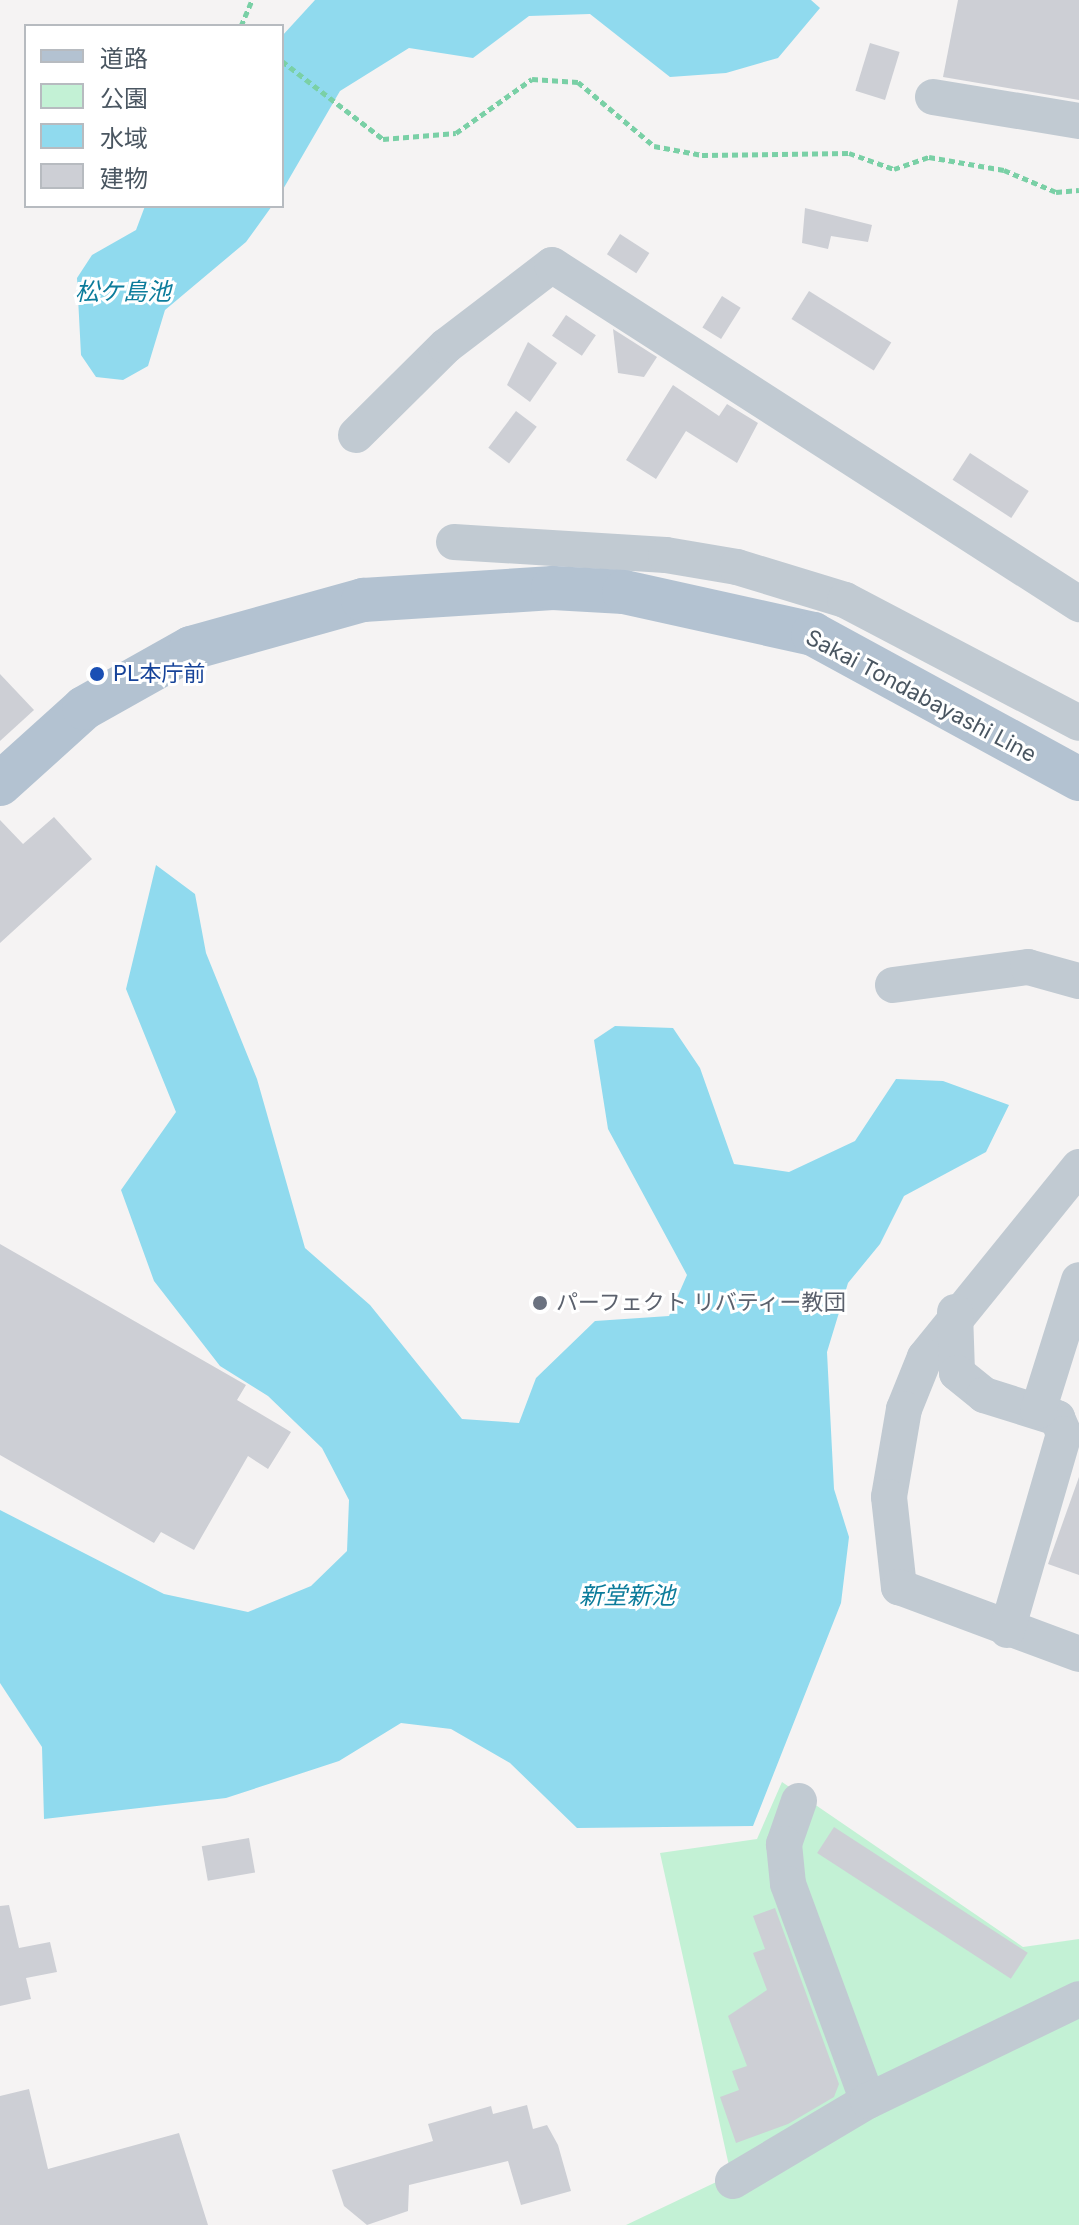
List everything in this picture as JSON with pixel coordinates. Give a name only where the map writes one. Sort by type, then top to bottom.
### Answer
[{"type":"main road","name":"Sakai Tondabayashi Line","points":[[0,784],[84,708],[191,648],[363,600],[553,588],[624,592],[813,634],[1079,779]]},
{"type":"lane","points":[[933,97],[1079,121]]},
{"type":"lane","points":[[356,435],[446,346],[552,265],[1079,604]]},
{"type":"lane","points":[[454,542],[666,555],[737,567],[845,600],[1079,723]]},
{"type":"lane","points":[[893,985],[1028,967],[1079,981]]},
{"type":"lane","points":[[1079,1167],[1052,1209],[955,1312],[904,1409],[889,1497],[893,1562],[899,1587],[1007,1630],[1079,1654]]},
{"type":"lane","points":[[1007,1630],[1061,1418],[1079,1280]]},
{"type":"lane","points":[[955,1312],[957,1373],[984,1395],[1061,1418]]},
{"type":"lane","points":[[799,1801],[784,1844],[788,1884],[868,2101]]},
{"type":"lane","points":[[733,2181],[868,2101],[1079,1999]]},
{"type":"path","points":[[242,24],[252,0]]},
{"type":"path","points":[[284,63],[383,139],[412,140],[456,133],[532,79],[578,82],[654,146],[702,155],[849,153],[894,169],[929,157],[1004,170],[1056,192],[1079,190]]},
{"type":"green space","points":[[782,1782],[1023,1947],[1079,1939],[1079,2225],[626,2225],[731,2175],[660,1853],[757,1839]]},
{"type":"water","points":[[315,0],[811,0],[820,8],[778,58],[726,73],[670,77],[590,14],[529,16],[473,58],[409,48],[340,91],[284,188],[284,34]]},
{"type":"water","name":"松ケ島池","points":[[144,208],[271,208],[246,242],[165,310],[148,366],[123,380],[96,377],[81,355],[77,278],[92,255],[136,230]]},
{"type":"water","name":"新堂新池","points":[[156,865],[195,894],[206,953],[257,1079],[305,1248],[370,1305],[462,1419],[519,1423],[536,1378],[595,1321],[669,1316],[687,1275],[608,1129],[594,1040],[615,1026],[673,1028],[700,1068],[734,1164],[789,1172],[855,1141],[896,1079],[943,1081],[1009,1105],[986,1152],[904,1196],[880,1244],[848,1283],[827,1352],[834,1489],[849,1537],[841,1603],[753,1826],[577,1828],[510,1763],[451,1729],[401,1723],[339,1761],[226,1798],[44,1819],[42,1747],[0,1683],[0,1510],[164,1594],[248,1612],[311,1586],[347,1551],[349,1500],[322,1448],[268,1396],[220,1366],[154,1281],[121,1190],[176,1112],[126,989]]},
{"type":"building","points":[[958,0],[1079,0],[1079,100],[943,77]]},
{"type":"building","points":[[870,43],[900,52],[885,100],[855,91]]},
{"type":"building","points":[[805,208],[872,225],[868,242],[831,236],[828,249],[802,243]]},
{"type":"building","points":[[620,234],[649,253],[636,273],[607,254]]},
{"type":"building","points":[[809,291],[891,342],[874,370],[792,319]]},
{"type":"building","points":[[722,296],[741,308],[721,339],[702,327]]},
{"type":"building","points":[[566,315],[596,335],[582,356],[552,336]]},
{"type":"building","points":[[613,329],[657,357],[644,377],[618,373]]},
{"type":"building","points":[[528,342],[557,363],[530,402],[507,385]]},
{"type":"building","points":[[673,385],[719,416],[727,404],[758,423],[737,463],[686,431],[656,479],[626,460]]},
{"type":"building","points":[[516,411],[537,427],[509,463],[488,448]]},
{"type":"building","points":[[970,453],[1029,491],[1011,518],[953,480]]},
{"type":"building","points":[[0,674],[34,710],[0,741]]},
{"type":"building","points":[[54,817],[92,859],[0,943],[0,820],[23,844]]},
{"type":"building","points":[[0,1244],[246,1385],[237,1400],[291,1432],[268,1469],[248,1456],[194,1550],[161,1532],[154,1543],[0,1455]]},
{"type":"building","points":[[1079,1477],[1079,1575],[1048,1564]]},
{"type":"building","points":[[834,1827],[1028,1953],[1011,1979],[817,1853]]},
{"type":"building","points":[[249,1838],[255,1872],[208,1881],[202,1846]]},
{"type":"building","points":[[9,1905],[19,1948],[50,1942],[57,1972],[26,1978],[31,1999],[0,2006],[0,1906]]},
{"type":"building","points":[[775,1908],[839,2084],[834,2097],[788,2124],[736,2143],[720,2097],[739,2090],[732,2071],[747,2066],[728,2016],[767,1990],[753,1953],[765,1949],[753,1916]]},
{"type":"building","points":[[29,2089],[48,2169],[179,2133],[208,2225],[0,2225],[0,2096]]},
{"type":"building","points":[[527,2105],[533,2129],[547,2125],[558,2145],[571,2191],[521,2205],[508,2161],[409,2185],[408,2211],[367,2225],[344,2206],[332,2170],[433,2141],[428,2124],[491,2106],[493,2114]]},
{"type":"place","name":"PL本庁前","points":[[97,674]]},
{"type":"place","name":"パーフェクト リバティー教団","points":[[540,1303]]}]
